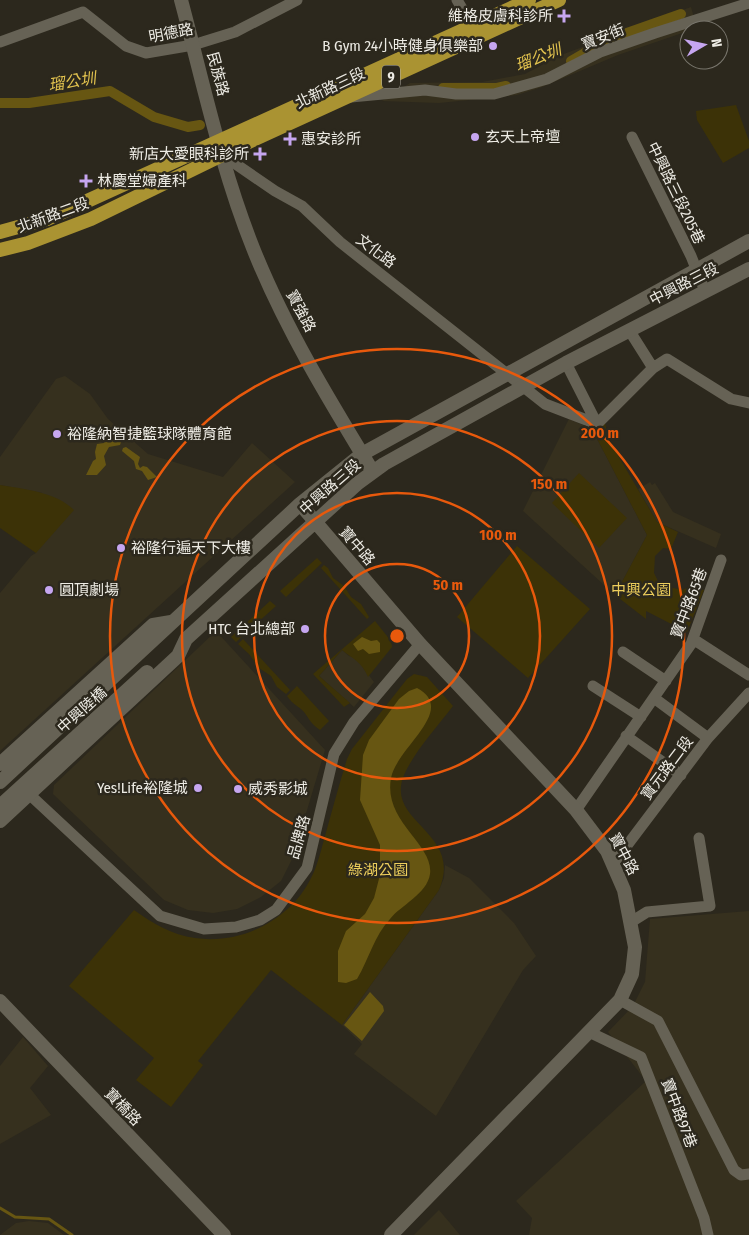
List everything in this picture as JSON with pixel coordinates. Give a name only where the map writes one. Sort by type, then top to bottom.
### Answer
[{"type":"main road","name":"北新路三段","points":[[219,141],[529,0]]},
{"type":"main road","name":"北新路三段","points":[[224,156],[559,0]]},
{"type":"main road","name":"北新路二段","points":[[0,232],[47,219],[219,141]]},
{"type":"main road","name":"北新路二段","points":[[0,250],[28,243],[91,219],[224,156]]},
{"type":"street","name":"民族路","points":[[181,0],[224,156]]},
{"type":"street","name":"明德路","points":[[0,42],[83,12],[126,46],[146,54],[193,45],[236,32],[297,0]]},
{"type":"street","points":[[457,0],[472,25]]},
{"type":"street","name":"寶安街","points":[[350,97],[425,90],[456,94],[494,94],[547,79],[600,52],[655,32],[749,3]]},
{"type":"street","name":"中興路三段205巷","points":[[632,137],[691,256],[705,291]]},
{"type":"street","name":"文化路","points":[[224,156],[275,191],[302,206],[340,242],[545,404],[597,424]]},
{"type":"street","name":"寶強路","points":[[224,156],[253,248],[281,312],[373,472]]},
{"type":"street","name":"中興路三段","points":[[0,764],[153,624],[171,622],[300,504],[362,454],[749,242]]},
{"type":"street","name":"中興路三段","points":[[0,821],[178,656],[186,639],[373,472],[566,363],[749,269]]},
{"type":"street","points":[[629,330],[652,368]]},
{"type":"street","points":[[566,363],[597,424],[652,368],[666,359],[731,399],[749,403]]},
{"type":"street","name":"寶中路","points":[[300,504],[420,644],[576,810],[607,851],[613,864],[624,890],[635,947],[632,974],[620,1000],[390,1235]]},
{"type":"street","name":"寶中路65巷","points":[[576,810],[626,736],[666,682],[693,639],[721,560]]},
{"type":"street","name":"中興陸橋","points":[[0,782],[171,622]]},
{"type":"street","name":"中興陸橋","points":[[0,806],[186,639]]},
{"type":"street","points":[[693,639],[749,675]]},
{"type":"street","name":"品牌路","points":[[29,794],[160,916],[204,929],[236,927],[260,920],[276,910],[307,868],[334,754],[354,722],[420,644]]},
{"type":"street","points":[[623,652],[666,682]]},
{"type":"street","points":[[593,686],[641,717]]},
{"type":"street","name":"寶元路二段","points":[[613,864],[708,738],[749,692]]},
{"type":"street","points":[[654,698],[708,738]]},
{"type":"street","points":[[626,736],[681,774]]},
{"type":"street","points":[[631,922],[647,912],[710,906],[699,838]]},
{"type":"street","points":[[620,1000],[658,1021],[734,1170],[741,1175],[749,1174]]},
{"type":"street","name":"寶橋路","points":[[0,1001],[224,1235]]},
{"type":"street","name":"寶中路97巷","points":[[589,1032],[641,1057],[704,1218],[708,1235]]},
{"type":"shaded area","points":[[691,7],[695,20],[679,20],[679,34],[618,55],[542,87],[517,95],[439,103],[382,101],[410,83],[482,82],[525,74],[561,55]]},
{"type":"shaded area","points":[[65,376],[90,394],[108,419],[148,454],[223,477],[252,443],[295,482],[0,751],[0,593],[31,556],[36,553],[42,493],[0,485],[0,457],[56,379]]},
{"type":"shaded area","points":[[569,419],[592,429],[647,535],[615,595],[523,511]]},
{"type":"shaded area","points":[[107,429],[110,429],[111,437],[121,442],[120,445],[109,447],[104,456],[106,465],[97,475],[86,475],[96,459],[97,444],[104,443],[103,439],[106,437]]},
{"type":"shaded area","points":[[126,447],[140,457],[138,464],[140,468],[143,466],[147,467],[157,477],[148,480],[142,471],[136,469],[134,461],[122,451]]},
{"type":"shaded area","points":[[650,482],[652,485],[655,483],[673,512],[721,534],[716,548],[657,522],[638,489]]},
{"type":"shaded area","name":"Yes!Life裕隆城","points":[[216,631],[325,750],[293,857],[281,881],[261,897],[237,909],[213,913],[188,910],[164,900],[53,794],[54,785]]},
{"type":"shaded area","points":[[362,637],[371,641],[377,640],[380,643],[380,652],[369,654],[363,649],[358,651],[353,644]]},
{"type":"shaded area","points":[[342,650],[349,656],[355,657],[374,682],[354,707],[319,676]]},
{"type":"shaded area","points":[[417,688],[428,697],[431,707],[422,730],[396,766],[391,778],[391,794],[394,807],[401,820],[429,863],[430,874],[424,888],[384,926],[357,979],[346,983],[338,982],[338,951],[346,931],[365,914],[374,898],[380,875],[380,845],[360,800],[363,755],[369,740],[399,699],[409,691]]},
{"type":"shaded area","points":[[445,865],[469,878],[514,923],[536,956],[523,970],[436,1116],[354,1054],[362,1044],[342,1025],[439,890],[444,878]]},
{"type":"shaded area","points":[[749,911],[749,1235],[529,1235],[532,1218],[516,1201],[646,1081],[608,1032],[633,1006],[645,982],[650,919]]},
{"type":"shaded area","points":[[370,992],[383,1006],[384,1011],[362,1041],[344,1025]]},
{"type":"shaded area","points":[[23,1037],[48,1066],[30,1088],[51,1115],[0,1144],[0,1066]]},
{"type":"shaded area","points":[[439,1210],[460,1235],[414,1235]]},
{"type":"shaded area","points":[[29,1221],[48,1223],[64,1235],[0,1235],[16,1223]]},
{"type":"green space","points":[[736,105],[749,141],[749,148],[723,163],[697,120],[696,111]]},
{"type":"green space","name":"中興公園","points":[[605,423],[609,440],[657,522],[678,532],[671,549],[663,548],[655,556],[654,573],[660,585],[683,590],[690,586],[704,590],[687,632],[646,611],[646,619],[615,595],[647,535],[592,429]]},
{"type":"green space","points":[[579,473],[627,518],[599,548],[552,503]]},
{"type":"green space","points":[[0,485],[49,495],[67,504],[74,510],[36,553],[0,528]]},
{"type":"green space","points":[[517,546],[590,609],[528,678],[457,617]]},
{"type":"green space","points":[[317,558],[322,563],[286,597],[280,591]]},
{"type":"green space","points":[[324,565],[328,568],[333,578],[344,586],[351,597],[361,604],[369,617],[367,619],[321,568]]},
{"type":"green space","points":[[270,601],[276,606],[236,642],[231,637]]},
{"type":"green space","points":[[375,621],[391,641],[392,647],[368,677],[360,664],[342,650],[319,676],[350,703],[344,707],[313,674]]},
{"type":"green space","points":[[243,639],[290,690],[286,694],[277,687],[271,676],[259,668],[249,654],[238,644]]},
{"type":"green space","name":"綠湖公園","points":[[414,674],[427,677],[453,706],[408,766],[401,791],[405,805],[434,840],[441,854],[444,870],[439,890],[342,1025],[271,970],[198,1061],[203,1065],[171,1107],[136,1080],[154,1058],[69,986],[134,910],[155,924],[170,931],[195,938],[213,939],[247,933],[264,926],[292,905],[303,891],[316,867],[347,759],[352,749],[407,679]]},
{"type":"green space","points":[[297,686],[329,721],[320,730],[287,696]]},
{"type":"waterway","name":"瑠公圳","points":[[571,61],[607,40],[681,14]]},
{"type":"waterway","name":"瑠公圳","points":[[443,88],[497,88],[506,86]]},
{"type":"waterway","name":"瑠公圳","points":[[0,103],[29,103],[110,91],[154,117],[188,127],[200,125]]},
{"type":"waterway","points":[[0,1208],[15,1217],[49,1219],[72,1235]]},
{"type":"place","name":"維格皮膚科診所","points":[[564,16]]},
{"type":"place","name":"B Gym 24小時健身俱樂部","points":[[493,46]]},
{"type":"place","name":"玄天上帝壇","points":[[475,137]]},
{"type":"place","name":"惠安診所","points":[[290,139]]},
{"type":"place","name":"新店大愛眼科診所","points":[[260,154]]},
{"type":"place","name":"林慶堂婦產科","points":[[86,181]]},
{"type":"place","name":"裕隆納智捷籃球隊體育館","points":[[57,434]]},
{"type":"place","name":"裕隆行遍天下大樓","points":[[121,548]]},
{"type":"place","name":"圓頂劇場","points":[[49,590]]},
{"type":"place","name":"HTC 台北總部","points":[[305,629]]},
{"type":"place","name":"Yes!Life裕隆城","points":[[198,788]]},
{"type":"place","name":"威秀影城","points":[[238,789]]}]
